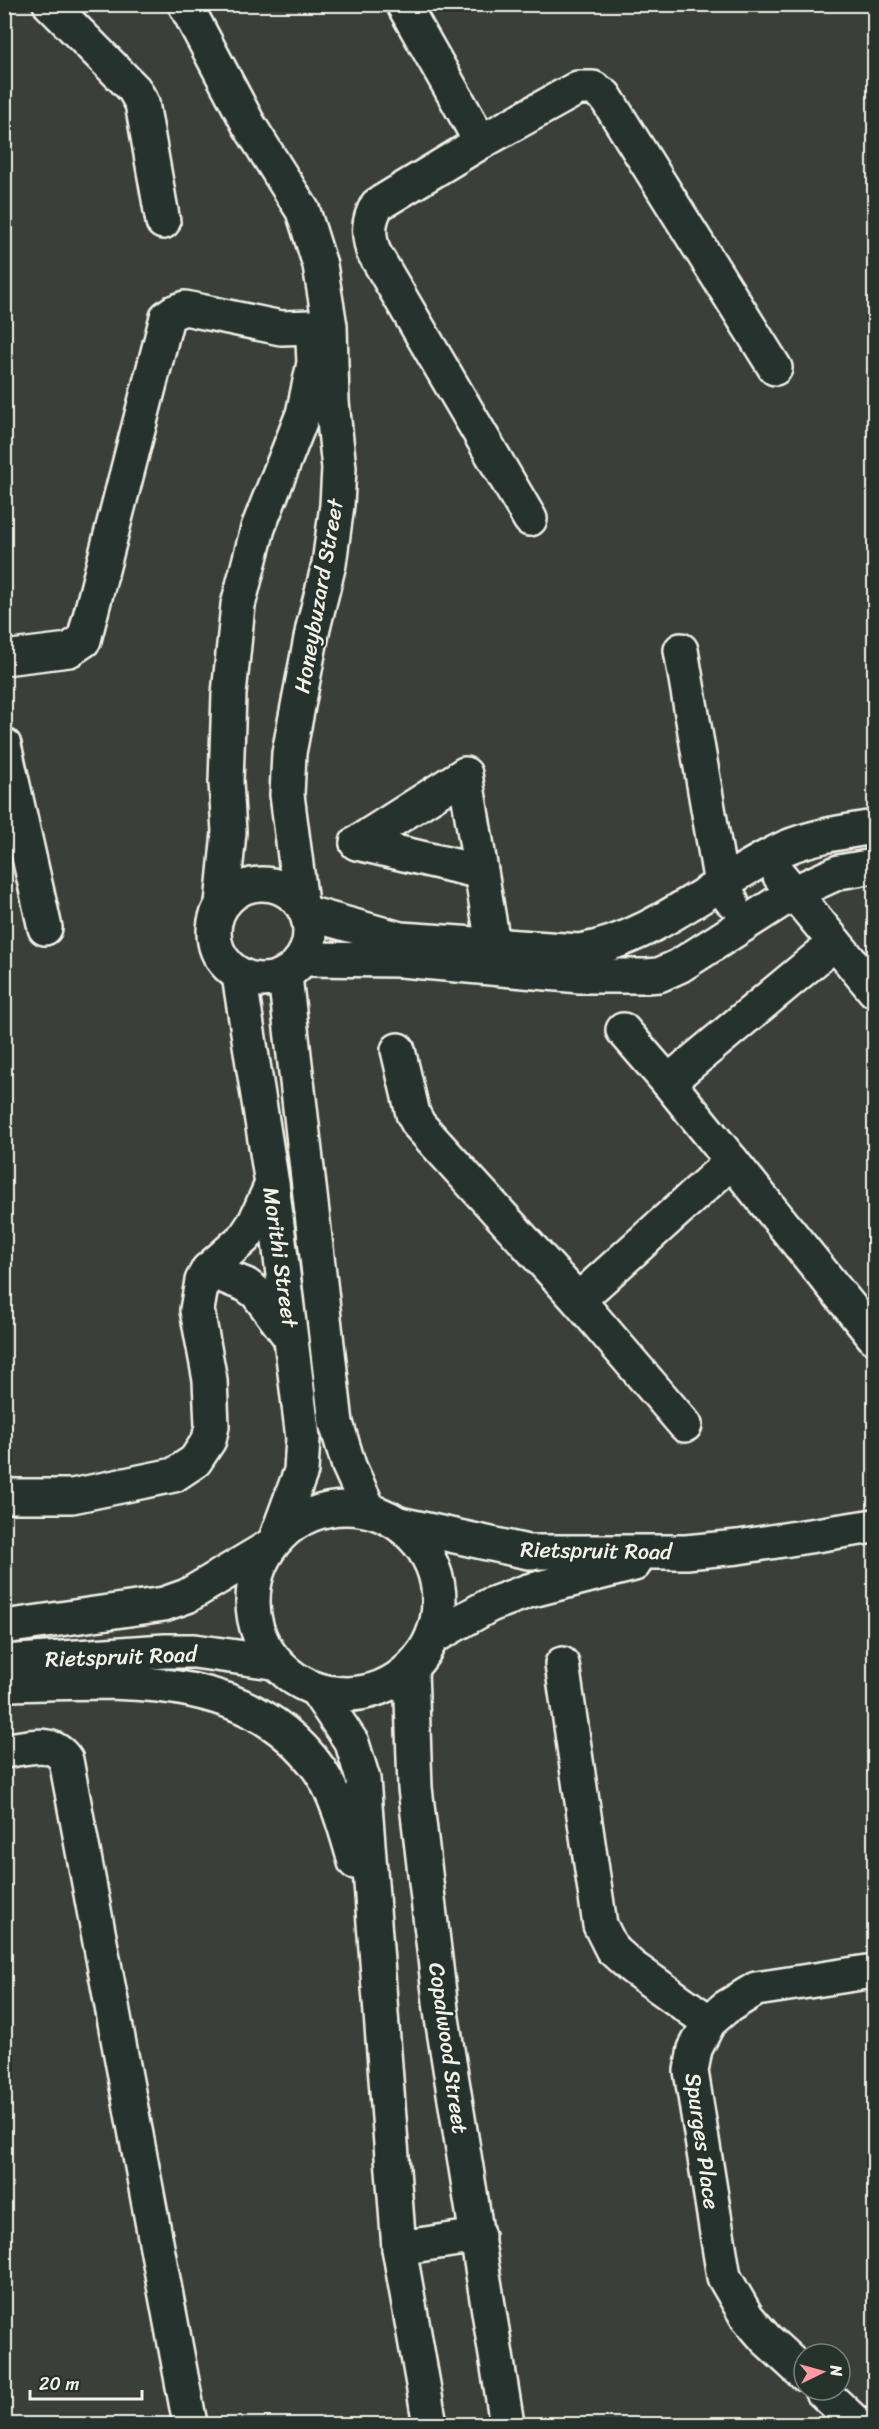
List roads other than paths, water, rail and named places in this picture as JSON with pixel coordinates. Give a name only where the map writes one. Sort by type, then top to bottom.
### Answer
[{"type":"street","points":[[50,4],[134,89],[142,103],[163,222]]},
{"type":"street","name":"Honeybuzard Street","points":[[185,4],[249,125],[303,211],[320,265],[330,326],[332,402],[339,468],[337,505],[329,564],[313,628],[289,753],[287,795],[304,908]]},
{"type":"street","points":[[403,4],[481,142]]},
{"type":"street","points":[[530,519],[373,251],[369,233],[370,218],[377,205],[481,142],[578,88],[593,88],[604,96],[775,368]]},
{"type":"street","name":"Honeybuzard Street","points":[[222,904],[229,832],[226,782],[229,694],[238,605],[258,528],[303,414],[314,363],[305,268],[291,222],[249,125]]},
{"type":"street","points":[[4,658],[69,650],[84,640],[167,317],[185,308],[281,328],[312,327]]},
{"type":"street","points":[[681,650],[721,884],[746,924]]},
{"type":"street","points":[[4,745],[45,928]]},
{"type":"street","points":[[874,827],[826,835],[786,848],[659,920],[601,948],[579,951],[492,956],[401,960],[294,967],[270,981],[254,981],[239,975],[225,965],[217,951],[213,934],[222,904],[233,893],[246,886],[261,884],[276,886],[290,892],[304,908],[400,939],[492,956],[580,976],[659,975],[679,966],[793,893],[839,872],[874,866]]},
{"type":"street","points":[[766,858],[874,990]]},
{"type":"street","points":[[481,872],[492,956]]},
{"type":"street","name":"Morithi Street","points":[[304,908],[310,937],[294,967],[336,1423],[349,1466],[369,1509]]},
{"type":"street","points":[[668,1082],[836,943]]},
{"type":"street","name":"Morithi Street","points":[[239,975],[272,1184],[303,1438],[301,1471],[273,1541]]},
{"type":"street","points":[[623,1030],[668,1082],[874,1337]]},
{"type":"street","points":[[398,1050],[413,1114],[419,1125],[578,1300],[685,1425]]},
{"type":"street","points":[[578,1300],[732,1161]]},
{"type":"street","points":[[4,1496],[72,1496],[174,1475],[195,1461],[209,1440],[212,1426],[210,1380],[197,1310],[202,1281],[208,1270],[245,1237],[255,1222],[272,1184]]},
{"type":"street","points":[[208,1270],[246,1285],[257,1293],[292,1341]]},
{"type":"street","points":[[336,1507],[369,1509],[400,1524],[422,1547],[436,1575],[440,1607],[433,1637],[411,1669],[383,1688],[350,1696],[317,1691],[293,1680],[273,1662],[254,1626],[253,1585],[273,1541],[304,1516],[336,1507]]},
{"type":"street","name":"Rietspruit Road","points":[[400,1524],[528,1552],[686,1552],[738,1547],[874,1526]]},
{"type":"street","name":"Rietspruit Road","points":[[4,1627],[164,1604],[187,1596],[273,1541]]},
{"type":"street","name":"Rietspruit Road","points":[[433,1637],[490,1605],[528,1590],[686,1552]]},
{"type":"street","name":"Rietspruit Road","points":[[4,1662],[194,1651],[273,1662]]},
{"type":"street","points":[[562,1664],[600,1925],[612,1948],[632,1967],[709,2022]]},
{"type":"street","name":"Copalwood Street","points":[[411,1669],[415,1788],[442,2018],[507,2424]]},
{"type":"street","points":[[4,1684],[108,1682],[173,1686],[218,1697],[260,1713],[294,1739],[321,1771],[342,1817],[373,1922]]},
{"type":"street","points":[[317,1691],[352,1743],[363,1779],[399,2248],[430,2424]]},
{"type":"street","points":[[4,1751],[45,1745],[56,1749],[66,1760],[190,2424]]},
{"type":"street","name":"Spurges Place","points":[[792,2363],[766,2339],[747,2317],[724,2277],[691,2071],[695,2049],[709,2022],[725,2008],[756,1989],[874,1971]]},
{"type":"street","points":[[399,2248],[478,2236]]},
{"type":"street","points":[[834,2402],[857,2424]]}]
